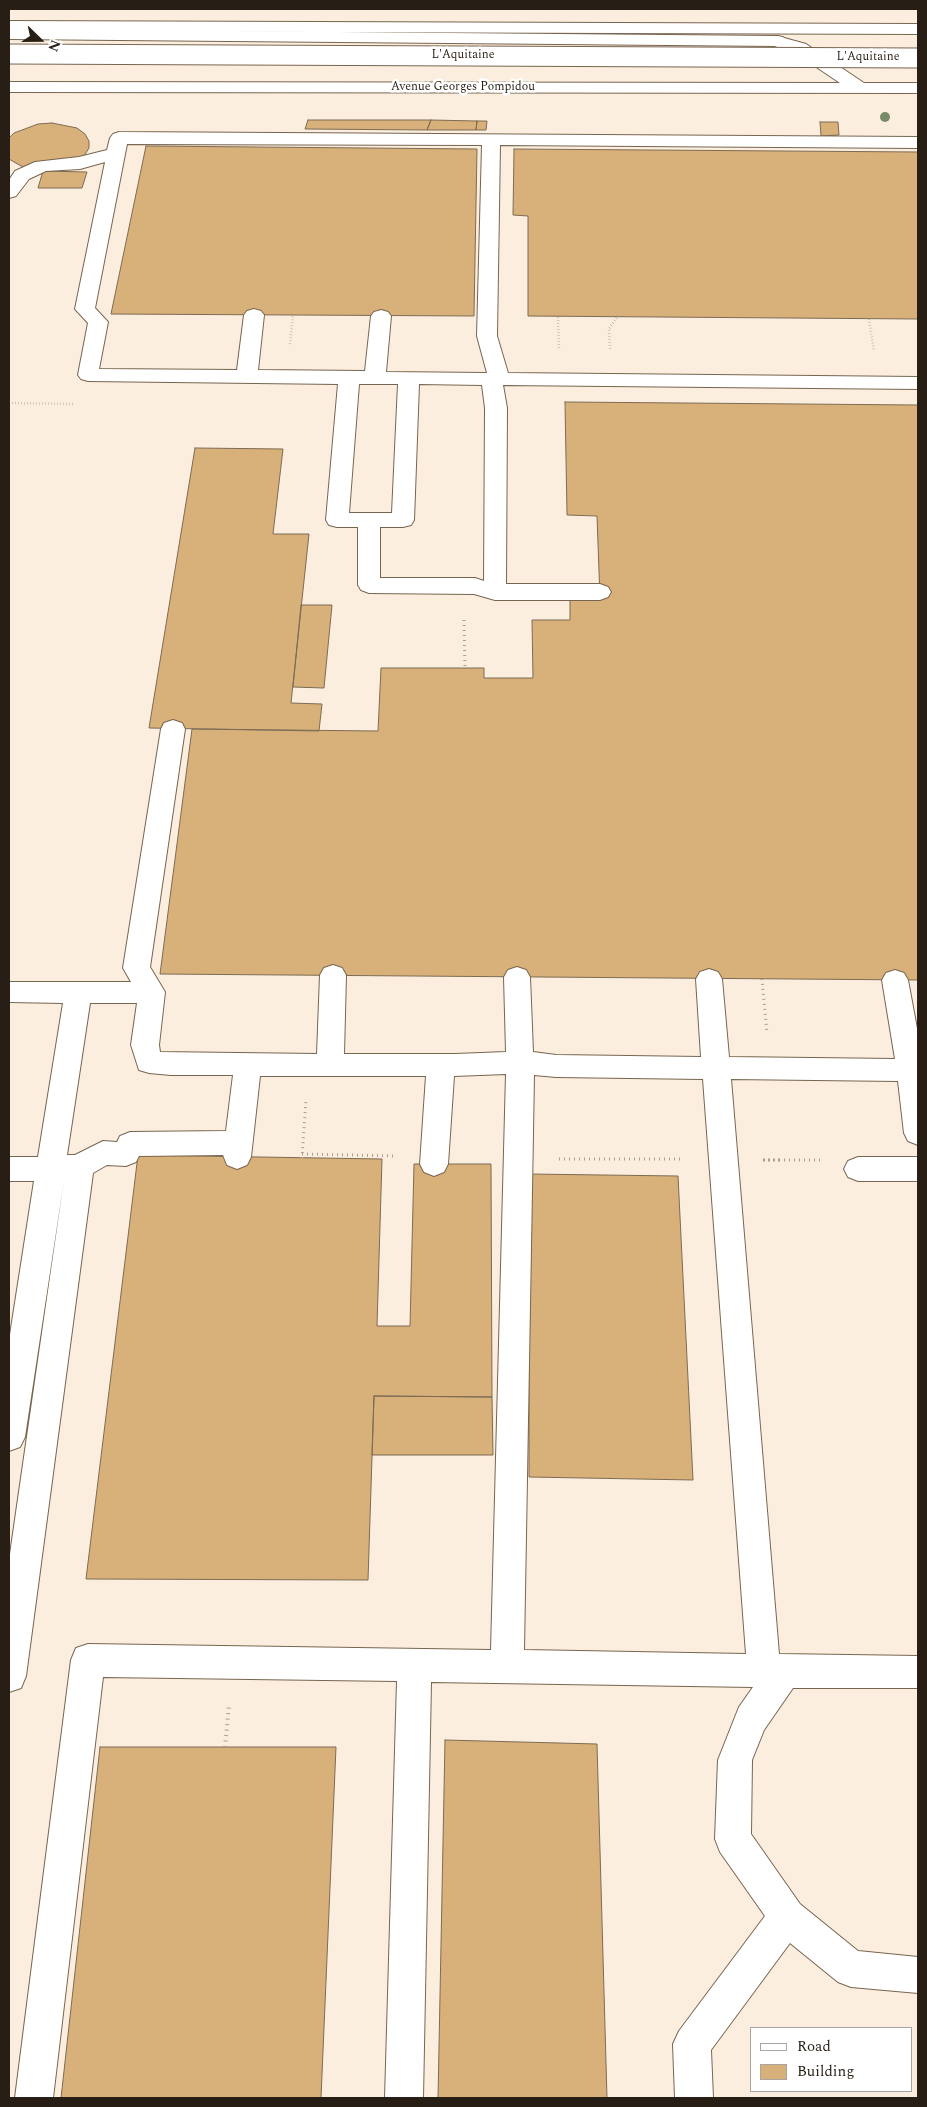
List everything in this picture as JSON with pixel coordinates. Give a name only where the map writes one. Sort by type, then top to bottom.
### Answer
[{"type":"main road","name":"L'Aquitaine","points":[[9,26],[918,29]]},
{"type":"main road","points":[[9,34],[777,41],[800,48],[860,88]]},
{"type":"main road","name":"L'Aquitaine","points":[[9,54],[918,58]]},
{"type":"main road","name":"Avenue Georges Pompidou","points":[[9,87],[918,88]]},
{"type":"main road","points":[[918,142],[119,138],[85,309],[98,322],[88,375],[918,383]]},
{"type":"main road","points":[[490,140],[487,336],[495,379],[496,408],[495,592]]},
{"type":"main road","points":[[9,192],[22,175],[42,166],[80,162],[116,153]]},
{"type":"main road","points":[[247,377],[254,315]]},
{"type":"main road","points":[[375,378],[381,316]]},
{"type":"main road","points":[[349,378],[337,520],[403,520],[409,379]]},
{"type":"main road","points":[[812,382],[813,404]]},
{"type":"main road","points":[[369,520],[368,585],[475,586],[495,592],[600,592]]},
{"type":"main road","points":[[173,729],[136,968],[152,992],[145,1045],[148,1062],[171,1064],[330,1065],[441,1065],[520,1062],[556,1066],[914,1070]]},
{"type":"main road","points":[[330,1065],[333,975]]},
{"type":"main road","points":[[507,1667],[520,1062],[517,977]]},
{"type":"main road","points":[[709,979],[724,1159],[774,1671],[751,1719],[735,1760],[733,1839],[787,1917],[851,1969],[918,1975]]},
{"type":"main road","points":[[895,980],[914,1070],[918,1133]]},
{"type":"main road","points":[[9,992],[152,992]]},
{"type":"main road","points":[[9,1676],[66,1168],[78,993]]},
{"type":"main road","points":[[9,1169],[66,1168],[103,1153],[126,1154],[130,1144],[238,1150],[248,1064]]},
{"type":"main road","points":[[435,1160],[441,1065]]},
{"type":"main road","points":[[9,1437],[66,1168]]},
{"type":"main road","points":[[858,1168],[918,1169]]},
{"type":"main road","points":[[34,2098],[88,1660],[918,1672]]},
{"type":"main road","points":[[404,2098],[414,1665]]},
{"type":"main road","points":[[694,2098],[692,2044],[787,1917]]},
{"type":"path","points":[[302,1154],[435,1160]]},
{"type":"path","points":[[517,1158],[828,1160]]},
{"type":"building","points":[[308,120],[431,120],[427,130],[305,129]]},
{"type":"building","points":[[431,120],[477,121],[476,130],[427,130]]},
{"type":"building","points":[[477,121],[487,121],[486,130],[476,130]]},
{"type":"building","points":[[820,122],[838,122],[839,135],[821,136]]},
{"type":"building","points":[[52,123],[77,128],[85,134],[89,141],[89,148],[84,156],[74,162],[34,169],[21,166],[9,159],[9,138],[14,133],[38,124]]},
{"type":"building","points":[[146,146],[477,149],[474,316],[111,314]]},
{"type":"building","points":[[514,149],[918,152],[918,319],[528,316],[528,216],[513,215]]},
{"type":"building","points":[[43,171],[87,172],[82,188],[38,188]]},
{"type":"building","points":[[565,402],[918,405],[918,980],[160,974],[192,729],[378,731],[381,668],[484,668],[484,678],[533,678],[532,620],[570,620],[570,599],[600,599],[597,516],[567,515]]},
{"type":"building","points":[[195,448],[283,449],[273,534],[309,534],[291,703],[322,704],[319,731],[149,728]]},
{"type":"building","points":[[301,605],[332,605],[324,688],[293,687]]},
{"type":"building","points":[[138,1155],[382,1159],[377,1326],[410,1326],[414,1164],[491,1164],[492,1397],[374,1396],[368,1580],[86,1579]]},
{"type":"building","points":[[529,1174],[678,1176],[693,1480],[529,1477]]},
{"type":"building","points":[[374,1396],[492,1397],[493,1455],[372,1455]]},
{"type":"building","points":[[445,1740],[597,1744],[607,2098],[438,2098]]},
{"type":"building","points":[[100,1747],[336,1747],[321,2098],[61,2098]]}]
